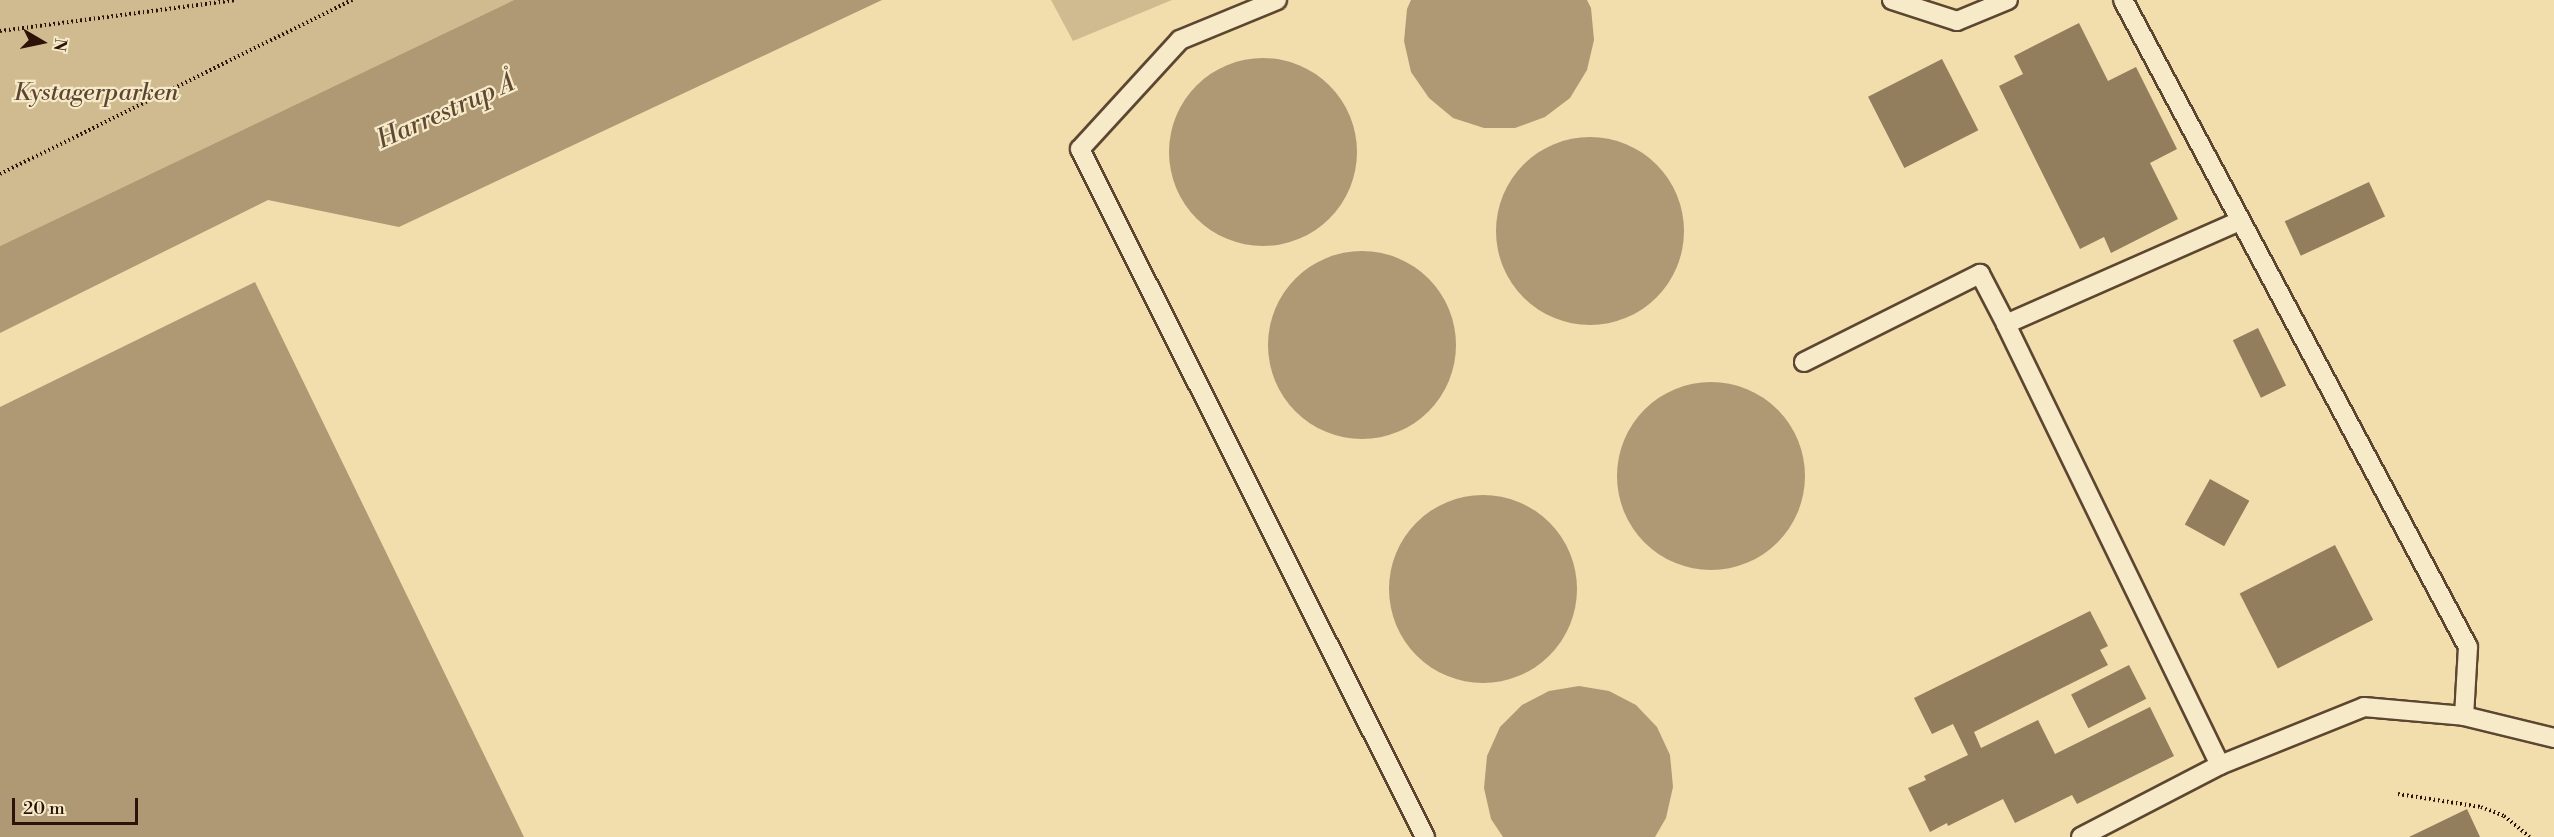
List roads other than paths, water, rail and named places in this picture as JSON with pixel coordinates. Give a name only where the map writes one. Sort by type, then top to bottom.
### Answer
[{"type":"lane","points":[[1277,0],[1180,40],[1080,149],[1425,837]]},
{"type":"lane","points":[[1892,0],[1957,21],[2008,0]]},
{"type":"lane","points":[[2122,0],[2468,647],[2464,716]]},
{"type":"lane","points":[[2006,324],[2240,221]]},
{"type":"lane","points":[[1804,362],[1980,274],[2220,765]]},
{"type":"lane","points":[[2081,837],[2220,765],[2364,707],[2464,716],[2554,738]]},
{"type":"water","name":"Harrestrup Å","points":[[514,0],[882,0],[399,227],[268,200],[0,333],[0,246]]},
{"type":"water","points":[[1411,0],[1587,0],[1591,8],[1594,40],[1587,70],[1570,98],[1545,117],[1515,128],[1484,128],[1453,118],[1429,98],[1411,72],[1404,41],[1407,9]]},
{"type":"water","points":[[1254,58],[1272,58],[1299,65],[1330,85],[1350,116],[1357,152],[1350,188],[1330,219],[1299,239],[1272,246],[1254,246],[1219,235],[1203,225],[1190,212],[1173,179],[1169,161],[1169,143],[1180,108],[1190,92],[1203,79],[1236,62]]},
{"type":"water","points":[[1581,137],[1599,137],[1626,144],[1657,164],[1677,195],[1684,231],[1677,267],[1657,298],[1626,318],[1599,325],[1581,325],[1546,314],[1530,304],[1517,291],[1500,258],[1496,240],[1496,222],[1507,187],[1517,171],[1530,158],[1563,141]]},
{"type":"water","points":[[1353,251],[1371,251],[1398,258],[1429,278],[1449,309],[1456,345],[1449,381],[1429,412],[1398,432],[1371,439],[1353,439],[1318,428],[1302,418],[1289,405],[1272,372],[1268,354],[1268,336],[1279,301],[1289,285],[1302,272],[1335,255]]},
{"type":"water","points":[[255,282],[524,837],[0,837],[0,407]]},
{"type":"water","points":[[1720,382],[1747,389],[1778,409],[1798,440],[1804,458],[1804,494],[1798,512],[1778,543],[1747,563],[1729,569],[1702,570],[1667,559],[1651,549],[1638,536],[1624,512],[1618,494],[1617,467],[1628,432],[1638,416],[1651,403],[1675,389],[1693,383]]},
{"type":"water","points":[[1492,495],[1519,502],[1550,522],[1570,553],[1576,571],[1576,607],[1570,625],[1550,656],[1519,676],[1501,682],[1474,683],[1439,672],[1423,662],[1410,649],[1396,625],[1390,607],[1389,580],[1400,545],[1410,529],[1423,516],[1447,502],[1465,496]]},
{"type":"water","points":[[1579,686],[1609,691],[1636,705],[1657,727],[1670,755],[1673,787],[1666,818],[1655,837],[1503,837],[1491,819],[1484,788],[1487,756],[1500,727],[1522,705],[1549,691]]},
{"type":"park label","name":"Kystagerparken","points":[[96,94]]}]
